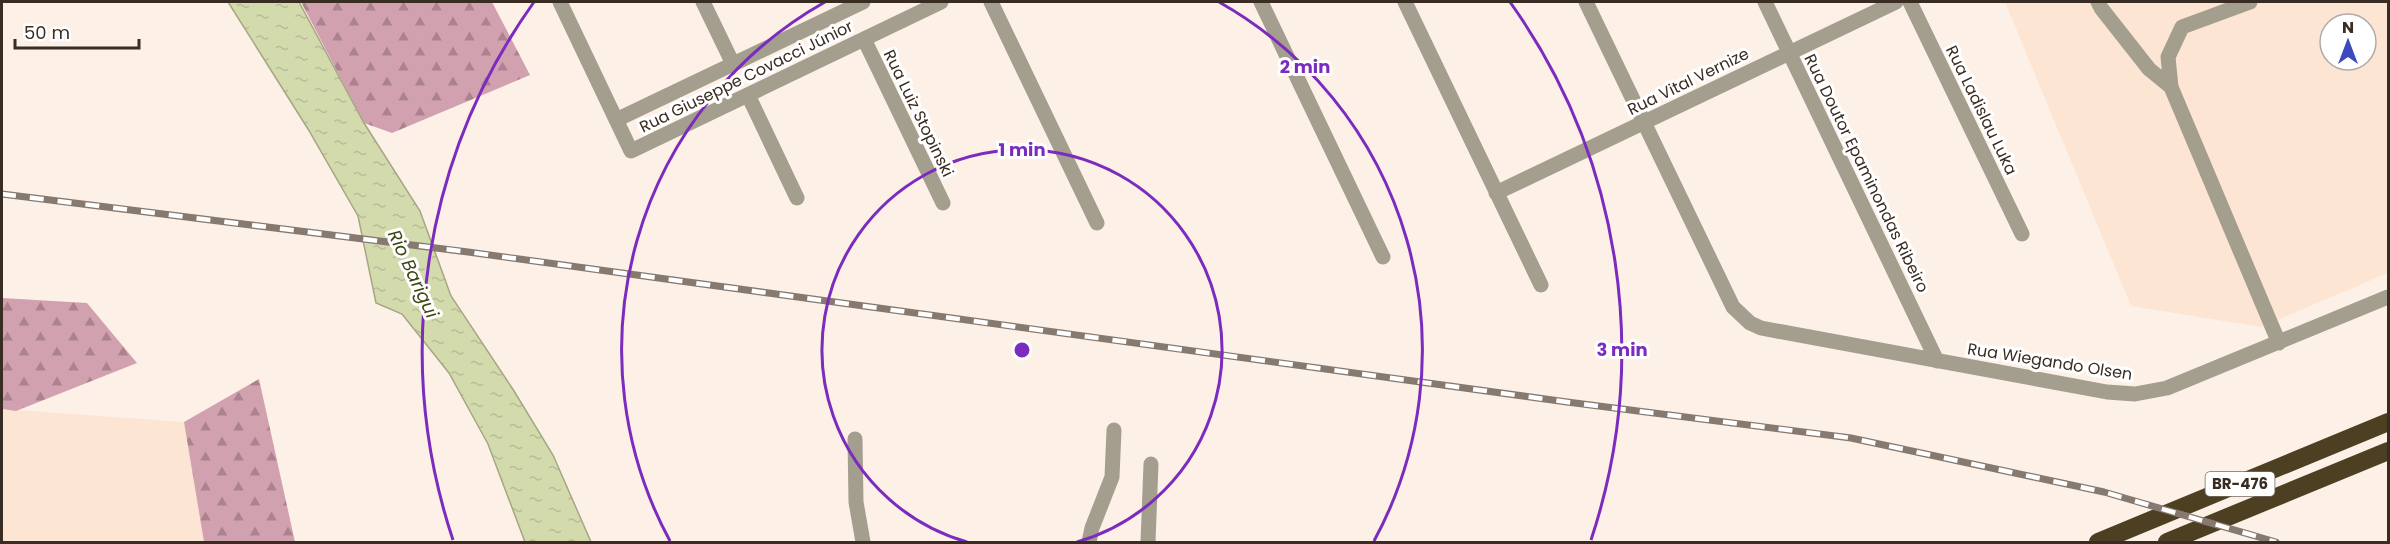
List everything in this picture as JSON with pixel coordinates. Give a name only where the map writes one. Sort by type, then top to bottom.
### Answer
[{"type":"highway","name":"BR-476","points":[[2098,543],[2386,423]]},
{"type":"highway","name":"BR-476","points":[[2167,543],[2190,537],[2388,451]]},
{"type":"street","points":[[560,2],[616,120]]},
{"type":"street","points":[[703,2],[733,64]]},
{"type":"street","name":"Rua Giuseppe Covacci Júnior","points":[[853,4],[616,120],[631,151],[941,2]]},
{"type":"street","points":[[991,2],[1097,223]]},
{"type":"street","points":[[1261,2],[1383,258]]},
{"type":"street","points":[[1405,2],[1541,285]]},
{"type":"street","points":[[1586,2],[1644,122]]},
{"type":"street","name":"Rua Doutor Epaminondas Ribeiro","points":[[1765,2],[1937,361]]},
{"type":"street","name":"Rua Vital Vernize","points":[[1496,193],[1896,2]]},
{"type":"street","name":"Rua Ladislau Luka","points":[[1910,2],[2022,234]]},
{"type":"street","points":[[2098,2],[2100,8],[2149,69],[2171,87]]},
{"type":"street","points":[[2250,2],[2182,27],[2168,57],[2171,87],[2279,343]]},
{"type":"street","name":"Rua Luiz Stopinski","points":[[864,39],[943,203]]},
{"type":"street","points":[[748,95],[797,198]]},
{"type":"street","name":"Rua Wiegando Olsen","points":[[1644,122],[1733,307],[1750,323],[1761,328],[2107,392],[2135,394],[2167,388],[2388,297]]},
{"type":"street","points":[[1089,543],[1092,528],[1112,477],[1114,430]]},
{"type":"street","points":[[855,439],[856,502],[863,543]]},
{"type":"street","points":[[1148,543],[1151,464]]},
{"type":"shaded area","points":[[2005,2],[2388,2],[2388,273],[2261,327],[2131,306]]},
{"type":"shaded area","points":[[2,409],[184,422],[204,542],[2,542]]},
{"type":"green space","points":[[301,2],[492,2],[530,75],[392,133],[364,123]]},
{"type":"green space","points":[[2,298],[87,303],[137,363],[16,411],[2,409]]},
{"type":"green space","points":[[259,379],[295,542],[204,542],[184,422]]},
{"type":"water","name":"Rio Barigui","points":[[228,2],[299,2],[364,123],[420,211],[451,296],[553,455],[591,542],[525,542],[488,444],[449,373],[402,314],[376,303],[358,216],[308,129]]},
{"type":"railway","points":[[2,194],[468,252],[1567,402],[1851,438],[2104,492],[2276,542]]}]
